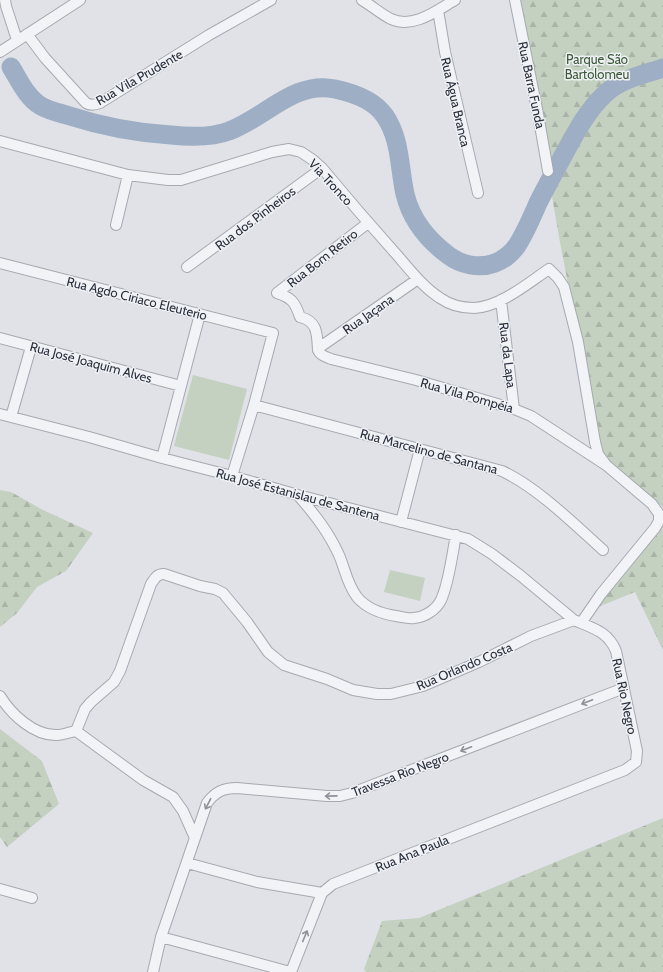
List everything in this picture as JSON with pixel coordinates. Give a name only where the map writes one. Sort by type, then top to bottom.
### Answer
[{"type":"street","points":[[5,0],[17,40]]},
{"type":"street","points":[[0,52],[80,0]]},
{"type":"street","name":"Rua Vila Prudente","points":[[27,34],[45,58],[86,103],[89,105],[94,105],[100,103],[209,35],[270,0]]},
{"type":"street","points":[[364,0],[390,19],[401,22],[416,20],[455,0]]},
{"type":"street","name":"Rua Barra Funda","points":[[515,0],[548,171]]},
{"type":"street","name":"Rua Água Branca","points":[[438,10],[445,52],[478,193]]},
{"type":"street","name":"Via Tronco","points":[[0,141],[128,175],[168,180],[181,180],[272,152],[289,149],[302,152],[322,168],[418,278],[438,297],[449,304],[459,307],[475,308],[488,305],[501,300],[549,269],[564,287],[578,342],[595,442],[598,454],[606,465]]},
{"type":"street","name":"Rua dos Pinheiros","points":[[187,267],[322,168]]},
{"type":"street","points":[[116,225],[128,175]]},
{"type":"street","name":"Rua Bom Retiro","points":[[318,350],[315,328],[312,322],[307,318],[300,317],[296,305],[288,297],[277,293],[368,222]]},
{"type":"street","name":"Rua Agdo Ciriaco Eleuterio","points":[[0,263],[273,333],[254,405]]},
{"type":"street","name":"Rua Jaçana","points":[[318,350],[320,347],[418,278]]},
{"type":"street","name":"Rua da Lapa","points":[[501,300],[514,409]]},
{"type":"street","points":[[162,458],[200,314]]},
{"type":"street","name":"Rua José Joaquim Alves","points":[[0,338],[181,386]]},
{"type":"street","points":[[11,417],[31,347]]},
{"type":"street","name":"Rua Vila Pompéia","points":[[318,350],[323,356],[332,359],[416,380],[514,409],[531,416],[606,465]]},
{"type":"street","points":[[232,476],[254,405]]},
{"type":"street","name":"Rua Marcelino de Santana","points":[[254,405],[489,466],[512,476],[536,492],[603,550]]},
{"type":"street","name":"Rua José Estanislau de Santena","points":[[0,414],[298,495],[456,535],[474,542],[492,554],[578,621]]},
{"type":"street","points":[[401,522],[420,449]]},
{"type":"street","points":[[578,621],[655,528],[658,521],[659,514],[652,504],[606,465]]},
{"type":"street","points":[[298,495],[318,517],[329,534],[340,556],[348,583],[357,597],[369,607],[384,614],[414,619],[429,613],[440,602],[445,588],[456,535]]},
{"type":"street","name":"Rua Orlando Costa","points":[[76,731],[85,709],[114,682],[120,671],[151,584],[155,577],[160,574],[215,589],[223,593],[247,622],[265,649],[284,665],[328,679],[353,690],[377,694],[391,694],[423,686],[479,662],[531,636],[578,621]]},
{"type":"street","name":"Rua Rio Negro","points":[[578,621],[601,632],[612,642],[616,651],[637,751],[637,758],[633,765]]},
{"type":"street","name":"Travessa Rio Negro","points":[[153,972],[161,937],[207,803],[212,796],[220,791],[228,788],[237,788],[328,796],[340,796],[352,793],[624,688]]},
{"type":"street","points":[[0,696],[25,724],[46,733],[56,735],[76,731],[143,780],[173,797],[183,811],[195,838]]},
{"type":"street","name":"Rua Ana Paula","points":[[322,893],[333,884],[617,774],[633,765]]},
{"type":"street","points":[[161,937],[291,972],[322,893],[257,882],[187,864]]},
{"type":"street","points":[[0,889],[32,898]]},
{"type":"green space","name":"Parque São Bartolomeu","points":[[518,0],[663,0],[663,507],[609,462],[602,454],[599,445],[559,237]]},
{"type":"green space","points":[[193,375],[247,389],[229,460],[174,446]]},
{"type":"green space","points":[[0,490],[11,492],[43,510],[93,533],[66,571],[37,587],[17,613],[0,627]]},
{"type":"green space","points":[[663,523],[663,650],[635,592],[598,607],[607,592]]},
{"type":"green space","points":[[390,570],[425,578],[420,601],[384,592]]},
{"type":"green space","points":[[0,729],[42,761],[59,804],[7,847],[0,837]]},
{"type":"green space","points":[[663,818],[663,972],[366,972],[364,969],[382,921],[419,918]]},
{"type":"waterway","points":[[11,67],[24,88],[36,103],[55,112],[120,129],[178,136],[208,136],[229,131],[255,118],[293,95],[306,90],[320,88],[335,89],[356,95],[369,101],[380,110],[390,125],[397,144],[405,194],[411,212],[421,228],[434,243],[453,258],[464,264],[477,266],[489,265],[498,262],[516,247],[572,139],[587,115],[599,100],[618,84],[663,68]]}]
